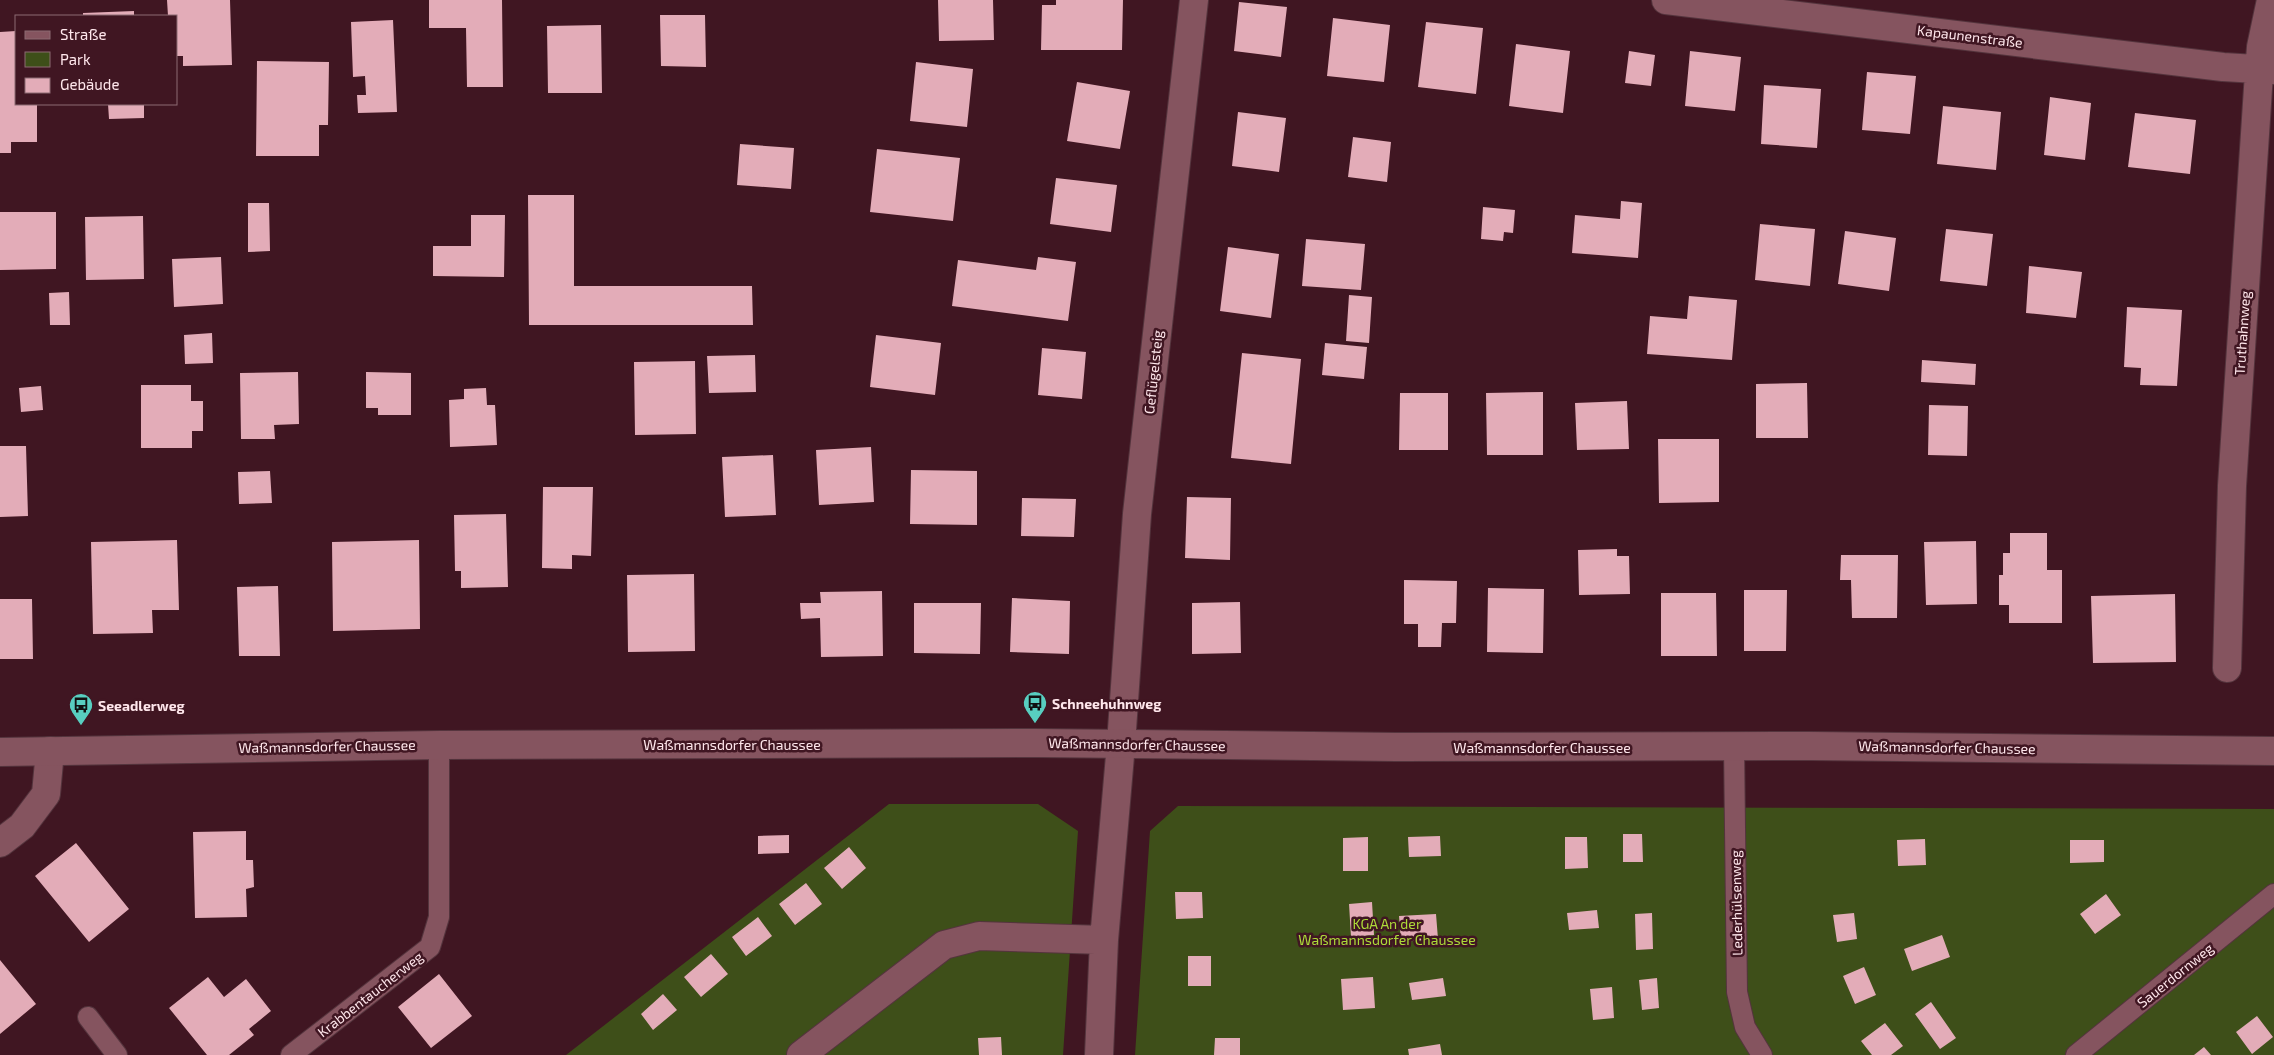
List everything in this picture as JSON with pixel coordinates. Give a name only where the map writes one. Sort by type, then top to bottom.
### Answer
[{"type":"street","name":"Geflügelsteig","points":[[1122,744],[1137,514],[1194,0]]},
{"type":"street","name":"Kapaunenstraße","points":[[1666,0],[2213,65],[2267,69]]},
{"type":"street","name":"Truthahnweg","points":[[2227,668],[2232,486],[2267,69],[2261,47],[2272,0]]},
{"type":"street","name":"Waßmannsdorfer Chaussee","points":[[0,752],[439,745],[1122,744],[1396,747],[1734,746],[2274,751]]},
{"type":"street","points":[[1099,1055],[1104,940],[1122,744]]},
{"type":"street","points":[[0,843],[22,826],[46,794],[50,751]]},
{"type":"street","points":[[801,1055],[944,944],[979,936],[1104,940]]},
{"type":"lane","name":"Krabbentaucherweg","points":[[291,1055],[430,947],[439,917],[439,745]]},
{"type":"lane","name":"Lederhülsenweg","points":[[1734,746],[1737,992],[1745,1027],[1762,1055]]},
{"type":"lane","name":"Sauerdornweg","points":[[2076,1055],[2274,894]]},
{"type":"lane","points":[[88,1017],[117,1055]]},
{"type":"green space","points":[[889,804],[1038,804],[1078,831],[1063,1055],[566,1055]]},
{"type":"green space","name":"KGA An der Waßmannsdorfer Chaussee","points":[[1178,806],[2274,809],[2274,1055],[1135,1055],[1150,831]]},
{"type":"building","points":[[167,0],[230,0],[232,65],[183,66],[183,56],[178,56],[178,15],[168,15]]},
{"type":"building","points":[[429,0],[502,0],[503,87],[467,87],[466,28],[429,28]]},
{"type":"building","points":[[938,0],[993,0],[994,40],[939,41]]},
{"type":"building","points":[[1056,0],[1123,0],[1122,50],[1041,50],[1042,5],[1056,5]]},
{"type":"building","points":[[1239,2],[1287,7],[1281,57],[1234,51]]},
{"type":"building","points":[[134,11],[134,15],[83,15],[83,13]]},
{"type":"building","points":[[660,15],[705,15],[706,67],[661,66]]},
{"type":"building","points":[[1333,18],[1390,25],[1384,82],[1327,76]]},
{"type":"building","points":[[393,20],[397,112],[358,113],[357,95],[366,95],[365,76],[353,77],[351,22]]},
{"type":"building","points":[[1426,22],[1483,28],[1476,94],[1418,87]]},
{"type":"building","points":[[601,25],[602,93],[548,93],[547,26]]},
{"type":"building","points":[[15,31],[15,105],[37,105],[37,142],[11,142],[11,153],[0,153],[0,32]]},
{"type":"building","points":[[1516,44],[1570,51],[1563,113],[1509,106]]},
{"type":"building","points":[[1629,51],[1655,55],[1651,86],[1625,83]]},
{"type":"building","points":[[1690,51],[1741,57],[1735,111],[1685,106]]},
{"type":"building","points":[[257,61],[329,62],[328,125],[319,125],[319,156],[256,156]]},
{"type":"building","points":[[916,62],[973,69],[967,127],[910,121]]},
{"type":"building","points":[[1867,72],[1916,76],[1910,134],[1862,130]]},
{"type":"building","points":[[1077,82],[1130,91],[1120,149],[1067,141]]},
{"type":"building","points":[[1764,85],[1821,89],[1817,148],[1761,144]]},
{"type":"building","points":[[2050,97],[2091,103],[2085,160],[2044,155]]},
{"type":"building","points":[[108,105],[144,105],[144,118],[109,119]]},
{"type":"building","points":[[1943,106],[2001,112],[1996,170],[1937,164]]},
{"type":"building","points":[[1238,112],[1286,118],[1279,172],[1232,166]]},
{"type":"building","points":[[2135,113],[2196,120],[2190,174],[2128,167]]},
{"type":"building","points":[[1353,137],[1391,142],[1387,182],[1348,177]]},
{"type":"building","points":[[740,144],[794,148],[791,189],[737,185]]},
{"type":"building","points":[[877,149],[960,158],[953,221],[870,212]]},
{"type":"building","points":[[1056,178],[1117,185],[1111,232],[1050,224]]},
{"type":"building","points":[[528,195],[574,195],[574,286],[752,286],[753,325],[529,325]]},
{"type":"building","points":[[1621,201],[1642,203],[1638,258],[1572,253],[1575,215],[1620,219]]},
{"type":"building","points":[[248,203],[269,203],[270,251],[248,252]]},
{"type":"building","points":[[1483,207],[1515,210],[1513,233],[1504,232],[1503,241],[1481,239]]},
{"type":"building","points":[[0,212],[56,212],[56,269],[0,270]]},
{"type":"building","points":[[471,215],[505,215],[504,277],[433,276],[433,246],[471,246]]},
{"type":"building","points":[[143,216],[144,279],[86,280],[85,217]]},
{"type":"building","points":[[1760,224],[1815,229],[1810,286],[1755,280]]},
{"type":"building","points":[[1946,229],[1993,234],[1987,286],[1940,281]]},
{"type":"building","points":[[1845,231],[1896,238],[1889,291],[1838,284]]},
{"type":"building","points":[[1306,239],[1365,244],[1361,290],[1302,286]]},
{"type":"building","points":[[1228,247],[1279,254],[1271,318],[1220,311]]},
{"type":"building","points":[[221,257],[223,304],[174,307],[172,259]]},
{"type":"building","points":[[1038,257],[1076,262],[1068,321],[952,306],[958,260],[1036,270]]},
{"type":"building","points":[[2029,266],[2082,272],[2076,318],[2026,313]]},
{"type":"building","points":[[69,292],[70,325],[50,325],[49,293]]},
{"type":"building","points":[[1349,295],[1372,297],[1369,343],[1346,341]]},
{"type":"building","points":[[1689,296],[1737,300],[1732,360],[1647,354],[1650,316],[1687,319]]},
{"type":"building","points":[[2127,307],[2182,310],[2177,386],[2140,385],[2141,368],[2124,367]]},
{"type":"building","points":[[212,333],[213,363],[185,364],[184,335]]},
{"type":"building","points":[[876,335],[941,343],[935,395],[870,387]]},
{"type":"building","points":[[1325,343],[1367,347],[1364,379],[1322,375]]},
{"type":"building","points":[[1042,348],[1086,352],[1082,399],[1038,395]]},
{"type":"building","points":[[1242,353],[1301,359],[1291,464],[1231,458]]},
{"type":"building","points":[[755,355],[756,392],[709,393],[707,356]]},
{"type":"building","points":[[1922,360],[1976,364],[1975,385],[1921,382]]},
{"type":"building","points":[[695,361],[696,434],[635,435],[634,362]]},
{"type":"building","points":[[298,372],[299,424],[274,425],[275,439],[241,439],[240,373]]},
{"type":"building","points":[[366,372],[411,373],[411,415],[378,415],[378,408],[366,408]]},
{"type":"building","points":[[1807,383],[1808,438],[1756,438],[1756,384]]},
{"type":"building","points":[[141,385],[191,385],[191,401],[203,401],[203,431],[192,431],[192,448],[141,448]]},
{"type":"building","points":[[41,386],[43,410],[21,412],[19,388]]},
{"type":"building","points":[[486,388],[487,405],[495,405],[497,445],[450,447],[449,400],[464,399],[464,389]]},
{"type":"building","points":[[1543,392],[1543,455],[1487,455],[1486,393]]},
{"type":"building","points":[[1400,393],[1448,393],[1448,450],[1399,450]]},
{"type":"building","points":[[1627,401],[1629,449],[1577,450],[1575,403]]},
{"type":"building","points":[[1929,405],[1968,406],[1967,456],[1928,455]]},
{"type":"building","points":[[1658,439],[1719,439],[1719,502],[1659,503]]},
{"type":"building","points":[[0,446],[26,446],[28,516],[0,517]]},
{"type":"building","points":[[871,447],[874,502],[819,505],[816,450]]},
{"type":"building","points":[[773,455],[776,515],[725,517],[722,457]]},
{"type":"building","points":[[911,470],[977,471],[977,525],[910,524]]},
{"type":"building","points":[[270,471],[272,503],[239,504],[238,472]]},
{"type":"building","points":[[543,487],[593,487],[591,556],[572,555],[572,569],[542,568]]},
{"type":"building","points":[[1187,497],[1231,498],[1230,560],[1185,558]]},
{"type":"building","points":[[1022,498],[1076,499],[1074,537],[1021,536]]},
{"type":"building","points":[[506,514],[508,587],[461,588],[461,571],[455,571],[454,515]]},
{"type":"building","points":[[2010,533],[2047,533],[2047,570],[2062,570],[2062,623],[2009,623],[2009,605],[1999,605],[1999,575],[2003,575],[2003,553],[2010,553]]},
{"type":"building","points":[[177,540],[179,610],[152,610],[153,633],[93,634],[91,542]]},
{"type":"building","points":[[419,540],[420,629],[333,631],[332,542]]},
{"type":"building","points":[[1976,541],[1977,604],[1926,605],[1924,542]]},
{"type":"building","points":[[1617,549],[1617,556],[1629,556],[1630,594],[1579,595],[1578,550]]},
{"type":"building","points":[[1841,555],[1898,555],[1897,618],[1852,618],[1851,580],[1840,580]]},
{"type":"building","points":[[694,574],[695,651],[628,652],[627,575]]},
{"type":"building","points":[[1404,580],[1457,581],[1456,623],[1442,623],[1441,647],[1418,647],[1418,624],[1404,624]]},
{"type":"building","points":[[278,586],[280,656],[239,656],[237,587]]},
{"type":"building","points":[[1488,588],[1544,589],[1543,653],[1487,652]]},
{"type":"building","points":[[1744,590],[1787,590],[1786,651],[1744,651]]},
{"type":"building","points":[[882,591],[883,656],[821,657],[820,618],[801,619],[800,603],[821,603],[820,592]]},
{"type":"building","points":[[1661,593],[1716,593],[1717,656],[1661,656]]},
{"type":"building","points":[[2175,594],[2176,662],[2093,663],[2091,596]]},
{"type":"building","points":[[1012,598],[1070,601],[1069,654],[1010,652]]},
{"type":"building","points":[[0,599],[32,599],[33,659],[0,659]]},
{"type":"building","points":[[1240,602],[1241,653],[1192,654],[1192,603]]},
{"type":"building","points":[[914,603],[981,603],[980,654],[914,653]]},
{"type":"building","points":[[246,831],[246,860],[253,860],[254,887],[246,889],[247,917],[195,918],[193,832]]},
{"type":"building","points":[[1623,834],[1642,834],[1643,862],[1623,862]]},
{"type":"building","points":[[789,835],[789,853],[758,854],[758,836]]},
{"type":"building","points":[[1440,836],[1441,856],[1409,857],[1408,837]]},
{"type":"building","points":[[1368,837],[1368,871],[1343,871],[1343,838]]},
{"type":"building","points":[[1565,837],[1587,837],[1588,868],[1565,869]]},
{"type":"building","points":[[1925,839],[1926,865],[1898,866],[1897,840]]},
{"type":"building","points":[[2070,840],[2104,840],[2104,862],[2070,863]]},
{"type":"building","points":[[76,843],[129,909],[89,942],[35,876]]},
{"type":"building","points":[[849,847],[866,868],[842,889],[824,868]]},
{"type":"building","points":[[806,883],[822,904],[795,925],[779,904]]},
{"type":"building","points":[[1175,892],[1202,892],[1203,918],[1176,919]]},
{"type":"building","points":[[2106,894],[2121,915],[2095,934],[2080,914]]},
{"type":"building","points":[[1372,902],[1374,935],[1351,937],[1349,904]]},
{"type":"building","points":[[1597,910],[1599,928],[1569,930],[1567,913]]},
{"type":"building","points":[[1652,913],[1653,949],[1636,950],[1635,914]]},
{"type":"building","points":[[1854,913],[1857,939],[1837,942],[1833,915]]},
{"type":"building","points":[[1436,914],[1438,939],[1401,942],[1399,916]]},
{"type":"building","points":[[758,917],[772,936],[746,956],[732,937]]},
{"type":"building","points":[[1942,935],[1950,957],[1912,971],[1904,949]]},
{"type":"building","points":[[711,954],[728,974],[701,997],[684,977]]},
{"type":"building","points":[[1188,956],[1211,956],[1211,986],[1188,986]]},
{"type":"building","points":[[0,960],[36,1004],[0,1034]]},
{"type":"building","points":[[1864,967],[1876,995],[1855,1004],[1843,976]]},
{"type":"building","points":[[439,974],[472,1016],[431,1048],[398,1007]]},
{"type":"building","points":[[208,977],[224,997],[246,979],[271,1011],[249,1029],[254,1035],[229,1055],[207,1055],[169,1008]]},
{"type":"building","points":[[1373,977],[1375,1008],[1343,1010],[1341,979]]},
{"type":"building","points":[[1443,978],[1446,996],[1412,1000],[1409,983]]},
{"type":"building","points":[[1657,978],[1659,1008],[1642,1010],[1639,980]]},
{"type":"building","points":[[1612,987],[1614,1018],[1593,1020],[1590,989]]},
{"type":"building","points":[[663,994],[677,1010],[653,1030],[641,1014]]},
{"type":"building","points":[[1931,1002],[1956,1038],[1940,1049],[1915,1014]]},
{"type":"building","points":[[2257,1016],[2273,1037],[2252,1054],[2236,1032]]},
{"type":"building","points":[[1885,1023],[1903,1046],[1891,1055],[1872,1055],[1861,1041]]},
{"type":"building","points":[[1001,1037],[1002,1055],[979,1055],[978,1038]]},
{"type":"building","points":[[1215,1038],[1240,1038],[1240,1055],[1214,1055]]},
{"type":"building","points":[[1440,1044],[1442,1055],[1409,1055],[1408,1049]]},
{"type":"building","points":[[2204,1047],[2211,1055],[2194,1055]]},
{"type":"place","name":"Schneehuhnweg","points":[[1035,724]]},
{"type":"place","name":"Seeadlerweg","points":[[81,726]]}]
